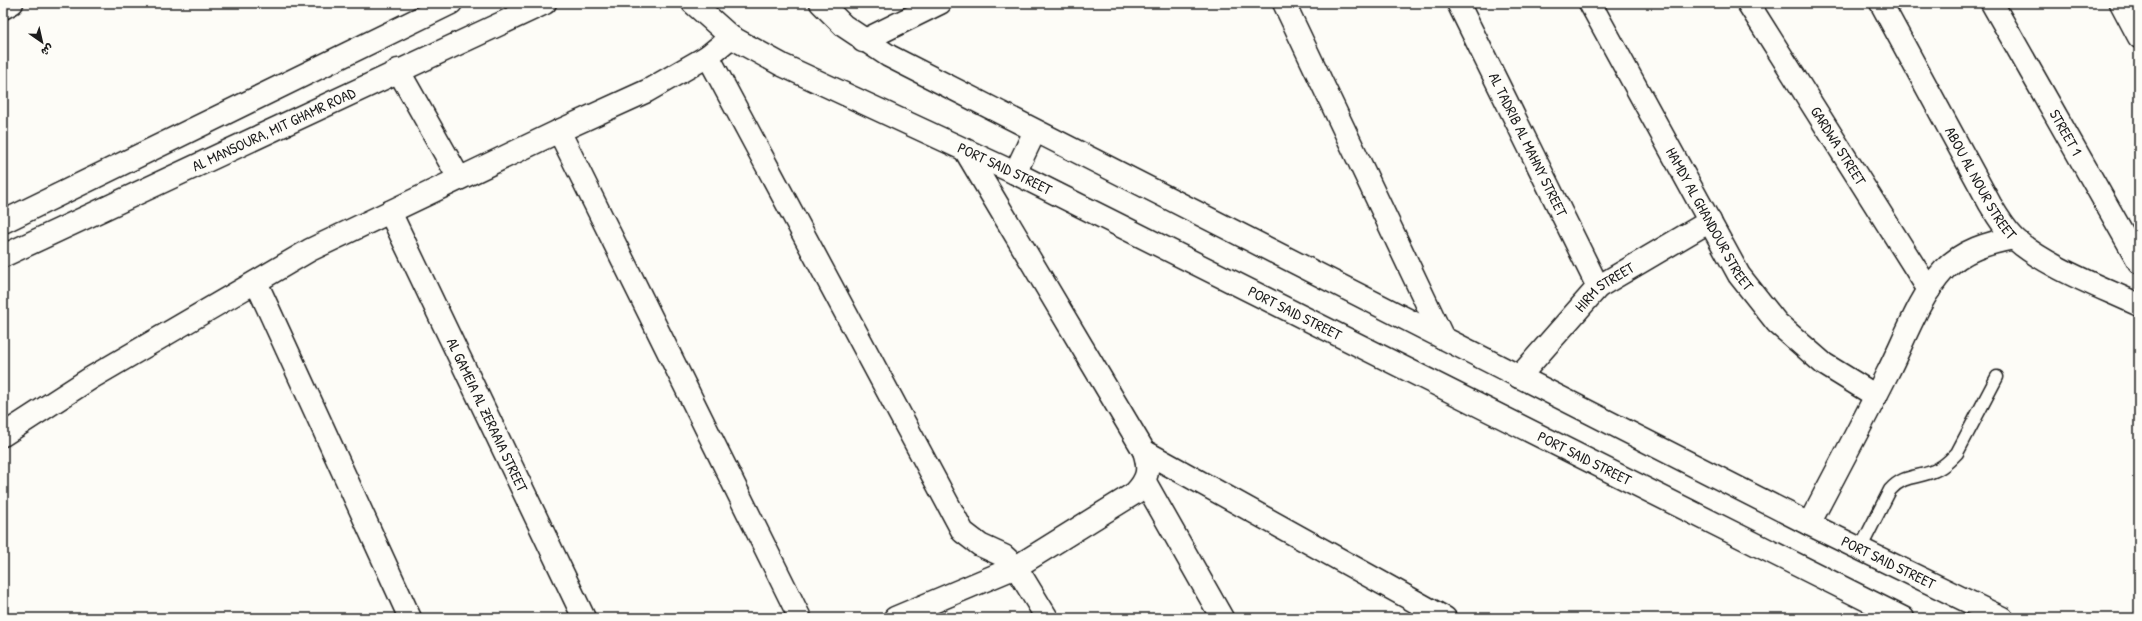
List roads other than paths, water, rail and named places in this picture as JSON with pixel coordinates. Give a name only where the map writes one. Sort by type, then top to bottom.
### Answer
[{"type":"street","points":[[3,8],[12,3]]},
{"type":"street","points":[[3,222],[451,3]]},
{"type":"street","name":"AL MANSOURA, MIT GHAMR ROAD","points":[[3,256],[398,70],[545,3]]},
{"type":"street","name":"PORT SAID STREET","points":[[693,3],[731,37],[822,84],[1015,173],[1903,618]]},
{"type":"street","name":"PORT SAID STREET","points":[[821,3],[844,26],[889,56],[1809,524],[2002,618]]},
{"type":"street","points":[[863,40],[940,3]]},
{"type":"street","points":[[1284,3],[1443,338]]},
{"type":"street","name":"AL TADRIB AL MAHNY STREET","points":[[1458,3],[1598,287]]},
{"type":"street","name":"HAMDY AL GHANDOUR STREET","points":[[1590,3],[1739,275],[1777,323],[1824,364],[1876,396]]},
{"type":"street","name":"GARDWA STREET","points":[[1748,3],[1929,290]]},
{"type":"street","name":"ABOU AL NOUR STREET","points":[[1881,3],[1990,204],[2001,222],[2014,238],[2034,254],[2139,305]]},
{"type":"street","name":"STREET 1","points":[[1992,3],[2139,262]]},
{"type":"street","points":[[2121,3],[2139,37]]},
{"type":"street","points":[[3,435],[91,378],[310,250],[459,178],[647,91],[708,56],[731,37]]},
{"type":"street","points":[[708,56],[963,532],[980,545],[1004,556],[1016,566],[1047,618]]},
{"type":"street","points":[[398,70],[459,178]]},
{"type":"street","points":[[559,131],[800,618]]},
{"type":"street","points":[[1015,173],[1035,131]]},
{"type":"street","points":[[965,150],[1144,451],[1147,461],[1145,482],[1222,618]]},
{"type":"street","name":"AL GAMEIA AL ZERAAIA STREET","points":[[390,212],[584,618]]},
{"type":"street","name":"HIRM STREET","points":[[1519,377],[1598,287],[1710,221]]},
{"type":"street","points":[[1809,524],[1876,396],[1929,290],[1944,269],[1965,253],[1988,243],[2014,238]]},
{"type":"street","points":[[256,282],[410,618]]},
{"type":"street","points":[[1144,451],[1445,618]]},
{"type":"street","points":[[895,618],[1016,566],[1135,493],[1145,482]]},
{"type":"lane","points":[[1860,549],[1890,490],[1896,483],[1904,478],[1938,469],[1957,453],[1997,376]]}]
